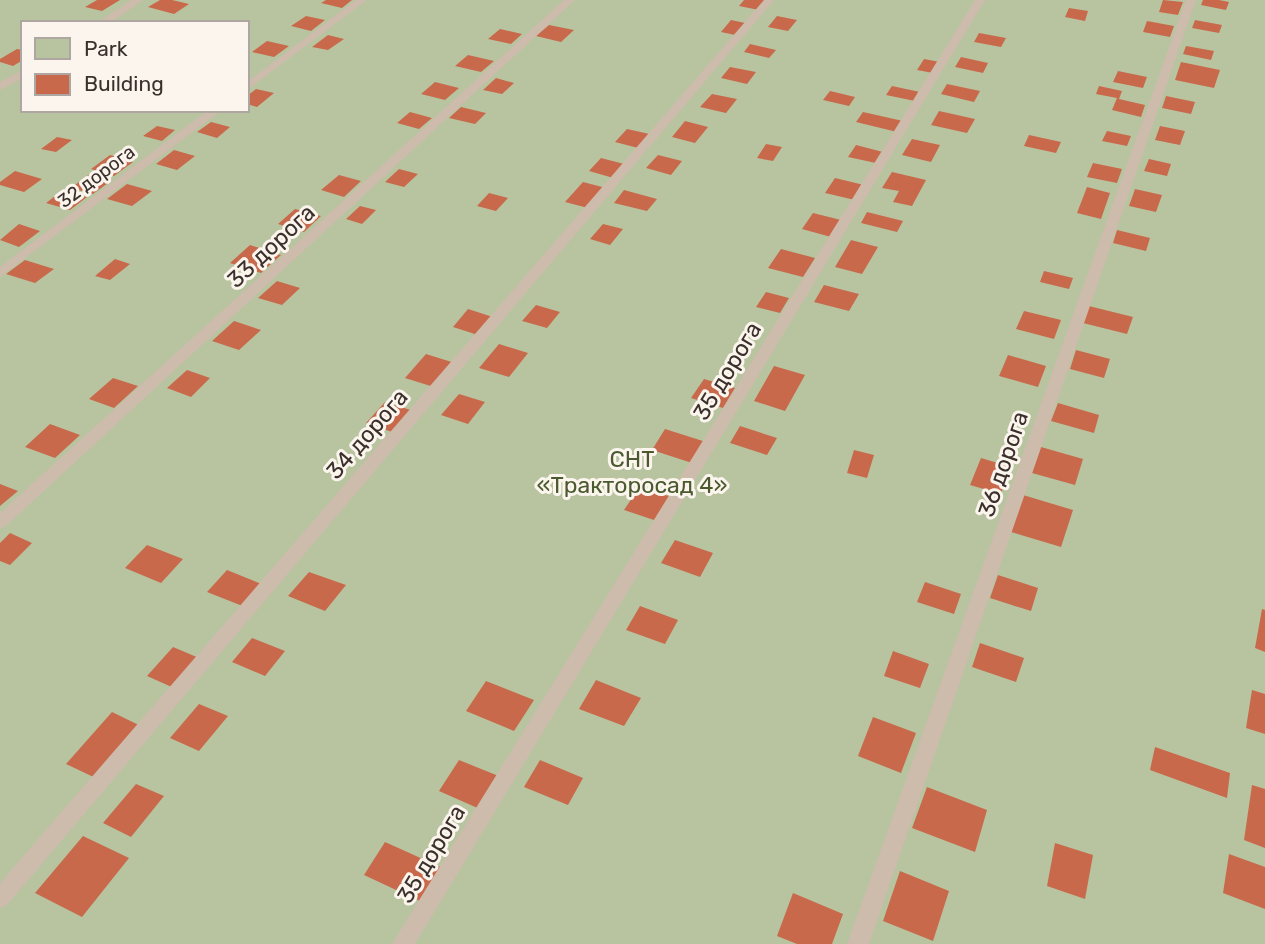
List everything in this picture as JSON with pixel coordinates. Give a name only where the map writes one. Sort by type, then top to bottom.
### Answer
[{"type":"lane","points":[[105,21],[138,0]]},
{"type":"lane","points":[[248,86],[362,0]]},
{"type":"lane","name":"33 дорога","points":[[0,522],[570,0]]},
{"type":"lane","name":"34 дорога","points":[[0,898],[769,0]]},
{"type":"lane","name":"35 дорога","points":[[403,944],[980,0]]},
{"type":"lane","name":"36 дорога","points":[[858,944],[1191,0]]},
{"type":"lane","points":[[0,87],[21,74]]},
{"type":"lane","name":"32 дорога","points":[[0,273],[213,112]]},
{"type":"green space","name":"СНТ «Тракторосад 4»","points":[[0,0],[1265,0],[1265,944],[0,944]]},
{"type":"building","points":[[97,0],[120,0],[102,11],[85,7]]},
{"type":"building","points":[[160,0],[189,4],[174,14],[148,7]]},
{"type":"building","points":[[326,0],[352,0],[342,8],[321,3]]},
{"type":"building","points":[[744,0],[768,0],[759,10],[739,6]]},
{"type":"building","points":[[1163,0],[1183,2],[1178,15],[1159,12]]},
{"type":"building","points":[[1203,0],[1229,2],[1226,10],[1201,5]]},
{"type":"building","points":[[1069,8],[1088,11],[1085,21],[1065,17]]},
{"type":"building","points":[[306,16],[325,20],[311,31],[291,26]]},
{"type":"building","points":[[777,16],[797,20],[788,31],[768,27]]},
{"type":"building","points":[[731,20],[750,24],[740,36],[721,32]]},
{"type":"building","points":[[1195,20],[1222,25],[1219,33],[1192,28]]},
{"type":"building","points":[[1147,21],[1174,26],[1170,37],[1143,32]]},
{"type":"building","points":[[549,25],[574,30],[561,42],[536,36]]},
{"type":"building","points":[[500,29],[522,34],[511,44],[488,39]]},
{"type":"building","points":[[979,33],[1006,38],[1001,47],[974,42]]},
{"type":"building","points":[[328,35],[344,39],[328,50],[312,47]]},
{"type":"building","points":[[267,41],[289,46],[274,57],[252,52]]},
{"type":"building","points":[[750,44],[776,50],[769,58],[744,52]]},
{"type":"building","points":[[1186,46],[1214,51],[1211,60],[1183,54]]},
{"type":"building","points":[[17,49],[21,50],[21,61],[13,66],[0,62],[0,59]]},
{"type":"building","points":[[468,55],[494,61],[481,72],[455,66]]},
{"type":"building","points":[[961,57],[988,63],[983,73],[955,67]]},
{"type":"building","points":[[924,59],[940,62],[933,73],[917,70]]},
{"type":"building","points":[[1181,62],[1220,70],[1214,88],[1175,80]]},
{"type":"building","points":[[730,67],[756,72],[747,84],[721,78]]},
{"type":"building","points":[[1118,71],[1147,77],[1143,88],[1113,82]]},
{"type":"building","points":[[496,78],[514,83],[502,94],[483,90]]},
{"type":"building","points":[[435,82],[459,88],[445,100],[421,94]]},
{"type":"building","points":[[947,84],[980,91],[974,102],[941,94]]},
{"type":"building","points":[[892,86],[920,92],[915,101],[886,95]]},
{"type":"building","points":[[1099,86],[1122,91],[1119,99],[1145,105],[1141,117],[1112,110],[1117,98],[1096,94]]},
{"type":"building","points":[[256,89],[274,93],[257,107],[248,104],[248,95]]},
{"type":"building","points":[[830,91],[855,97],[849,106],[823,100]]},
{"type":"building","points":[[712,94],[737,99],[726,113],[700,107]]},
{"type":"building","points":[[1166,96],[1195,102],[1191,114],[1162,108]]},
{"type":"building","points":[[461,107],[486,113],[475,124],[449,118]]},
{"type":"building","points":[[939,111],[975,119],[967,133],[931,125]]},
{"type":"building","points":[[410,112],[432,118],[419,129],[397,123]]},
{"type":"building","points":[[863,112],[903,121],[897,132],[856,122]]},
{"type":"building","points":[[685,121],[708,127],[695,143],[672,137]]},
{"type":"building","points":[[211,122],[230,127],[217,138],[197,132]]},
{"type":"building","points":[[157,126],[175,130],[162,141],[143,136]]},
{"type":"building","points":[[1160,126],[1185,131],[1180,145],[1155,140]]},
{"type":"building","points":[[627,129],[654,135],[642,149],[615,142]]},
{"type":"building","points":[[1107,131],[1131,136],[1127,146],[1102,141]]},
{"type":"building","points":[[1029,135],[1061,142],[1056,153],[1024,146]]},
{"type":"building","points":[[57,137],[72,140],[56,152],[41,149]]},
{"type":"building","points":[[912,139],[940,145],[931,162],[902,155]]},
{"type":"building","points":[[766,144],[782,147],[773,161],[757,158]]},
{"type":"building","points":[[856,145],[883,152],[876,163],[848,157]]},
{"type":"building","points":[[174,150],[195,156],[177,170],[156,164]]},
{"type":"building","points":[[110,155],[133,162],[114,176],[91,169]]},
{"type":"building","points":[[658,155],[682,161],[671,175],[646,168]]},
{"type":"building","points":[[601,158],[628,165],[617,179],[589,171]]},
{"type":"building","points":[[1149,159],[1171,164],[1167,176],[1144,171]]},
{"type":"building","points":[[1093,163],[1122,169],[1117,183],[1087,177]]},
{"type":"building","points":[[399,169],[418,174],[404,187],[385,182]]},
{"type":"building","points":[[15,171],[42,179],[24,192],[0,185],[0,182]]},
{"type":"building","points":[[892,172],[926,180],[912,206],[893,202],[899,191],[882,188]]},
{"type":"building","points":[[91,173],[112,180],[93,194],[71,188]]},
{"type":"building","points":[[339,175],[361,181],[344,197],[321,190]]},
{"type":"building","points":[[835,178],[864,185],[855,200],[825,193]]},
{"type":"building","points":[[583,182],[606,188],[588,208],[565,202]]},
{"type":"building","points":[[127,184],[152,191],[132,206],[107,199]]},
{"type":"building","points":[[1087,187],[1110,193],[1101,219],[1077,213]]},
{"type":"building","points":[[1135,189],[1162,195],[1156,212],[1129,206]]},
{"type":"building","points":[[63,190],[87,197],[70,210],[46,203]]},
{"type":"building","points":[[624,190],[657,199],[647,211],[614,203]]},
{"type":"building","points":[[489,193],[508,198],[496,211],[477,206]]},
{"type":"building","points":[[360,206],[376,210],[362,224],[346,219]]},
{"type":"building","points":[[295,209],[321,216],[304,232],[278,224]]},
{"type":"building","points":[[867,212],[903,221],[897,232],[861,223]]},
{"type":"building","points":[[813,213],[841,220],[831,237],[802,229]]},
{"type":"building","points":[[19,224],[40,231],[19,247],[0,240]]},
{"type":"building","points":[[603,224],[623,229],[610,245],[590,239]]},
{"type":"building","points":[[1117,230],[1150,238],[1146,251],[1113,243]]},
{"type":"building","points":[[851,240],[878,247],[862,274],[835,267]]},
{"type":"building","points":[[250,245],[281,255],[261,273],[230,263]]},
{"type":"building","points":[[781,249],[815,258],[803,277],[768,268]]},
{"type":"building","points":[[115,259],[130,264],[110,280],[95,276]]},
{"type":"building","points":[[25,260],[54,269],[35,283],[6,274]]},
{"type":"building","points":[[1044,271],[1073,278],[1069,289],[1040,282]]},
{"type":"building","points":[[277,281],[300,288],[282,305],[258,298]]},
{"type":"building","points":[[824,285],[859,294],[849,311],[814,302]]},
{"type":"building","points":[[766,292],[789,298],[780,313],[756,307]]},
{"type":"building","points":[[536,305],[560,312],[547,328],[522,321]]},
{"type":"building","points":[[1089,306],[1133,317],[1127,334],[1083,323]]},
{"type":"building","points":[[468,309],[496,318],[481,336],[453,327]]},
{"type":"building","points":[[1024,311],[1061,320],[1054,339],[1016,329]]},
{"type":"building","points":[[234,321],[261,330],[239,350],[212,341]]},
{"type":"building","points":[[499,344],[528,353],[509,377],[479,368]]},
{"type":"building","points":[[1076,350],[1110,359],[1104,378],[1070,369]]},
{"type":"building","points":[[426,354],[458,364],[437,388],[405,378]]},
{"type":"building","points":[[1008,355],[1046,366],[1038,387],[999,376]]},
{"type":"building","points":[[774,366],[805,375],[785,411],[754,401]]},
{"type":"building","points":[[187,370],[210,378],[191,397],[167,388]]},
{"type":"building","points":[[113,378],[138,386],[114,408],[89,399]]},
{"type":"building","points":[[704,379],[735,388],[723,408],[691,398]]},
{"type":"building","points":[[459,394],[485,402],[468,424],[441,415]]},
{"type":"building","points":[[385,402],[417,412],[398,434],[366,423]]},
{"type":"building","points":[[1058,403],[1099,415],[1094,433],[1051,421]]},
{"type":"building","points":[[50,424],[80,435],[55,458],[25,447]]},
{"type":"building","points":[[740,426],[777,438],[767,455],[730,443]]},
{"type":"building","points":[[665,429],[706,442],[692,463],[652,450]]},
{"type":"building","points":[[1041,447],[1083,459],[1075,485],[1032,473]]},
{"type":"building","points":[[854,450],[874,455],[867,478],[847,473]]},
{"type":"building","points":[[981,458],[1011,467],[1001,494],[970,485]]},
{"type":"building","points":[[0,484],[18,491],[0,506]]},
{"type":"building","points":[[640,486],[674,498],[660,522],[624,510]]},
{"type":"building","points":[[1023,495],[1073,510],[1061,547],[1011,532]]},
{"type":"building","points":[[10,533],[32,543],[10,565],[0,561],[0,543]]},
{"type":"building","points":[[675,540],[713,553],[700,577],[661,563]]},
{"type":"building","points":[[147,545],[183,559],[161,583],[125,568]]},
{"type":"building","points":[[227,570],[264,585],[245,607],[207,592]]},
{"type":"building","points":[[309,572],[346,585],[325,611],[288,596]]},
{"type":"building","points":[[998,575],[1038,588],[1031,611],[990,598]]},
{"type":"building","points":[[925,582],[961,594],[954,614],[917,602]]},
{"type":"building","points":[[640,606],[678,620],[665,644],[626,630]]},
{"type":"building","points":[[1262,609],[1265,610],[1265,652],[1255,648]]},
{"type":"building","points":[[252,638],[285,651],[265,676],[232,662]]},
{"type":"building","points":[[980,643],[1024,658],[1016,682],[972,667]]},
{"type":"building","points":[[173,647],[199,658],[174,688],[147,676]]},
{"type":"building","points":[[893,651],[929,664],[920,688],[884,676]]},
{"type":"building","points":[[596,680],[641,698],[624,726],[579,709]]},
{"type":"building","points":[[486,681],[534,700],[514,731],[466,711]]},
{"type":"building","points":[[1252,690],[1265,694],[1265,734],[1246,728]]},
{"type":"building","points":[[199,704],[228,716],[199,751],[170,738]]},
{"type":"building","points":[[112,712],[147,729],[102,781],[66,764]]},
{"type":"building","points":[[873,717],[916,733],[901,773],[858,756]]},
{"type":"building","points":[[1155,747],[1230,773],[1227,798],[1150,770]]},
{"type":"building","points":[[459,760],[501,777],[482,810],[439,791]]},
{"type":"building","points":[[540,760],[583,778],[568,805],[524,787]]},
{"type":"building","points":[[136,784],[164,796],[131,837],[103,823]]},
{"type":"building","points":[[1252,785],[1265,789],[1265,848],[1244,840]]},
{"type":"building","points":[[927,787],[987,810],[975,852],[912,828]]},
{"type":"building","points":[[83,836],[129,858],[82,917],[35,893]]},
{"type":"building","points":[[385,842],[445,869],[424,903],[364,875]]},
{"type":"building","points":[[1055,843],[1093,855],[1085,899],[1047,886]]},
{"type":"building","points":[[1229,854],[1265,867],[1265,909],[1223,893]]},
{"type":"building","points":[[900,871],[949,891],[933,941],[883,921]]},
{"type":"building","points":[[793,893],[843,914],[832,944],[797,944],[777,936]]}]
